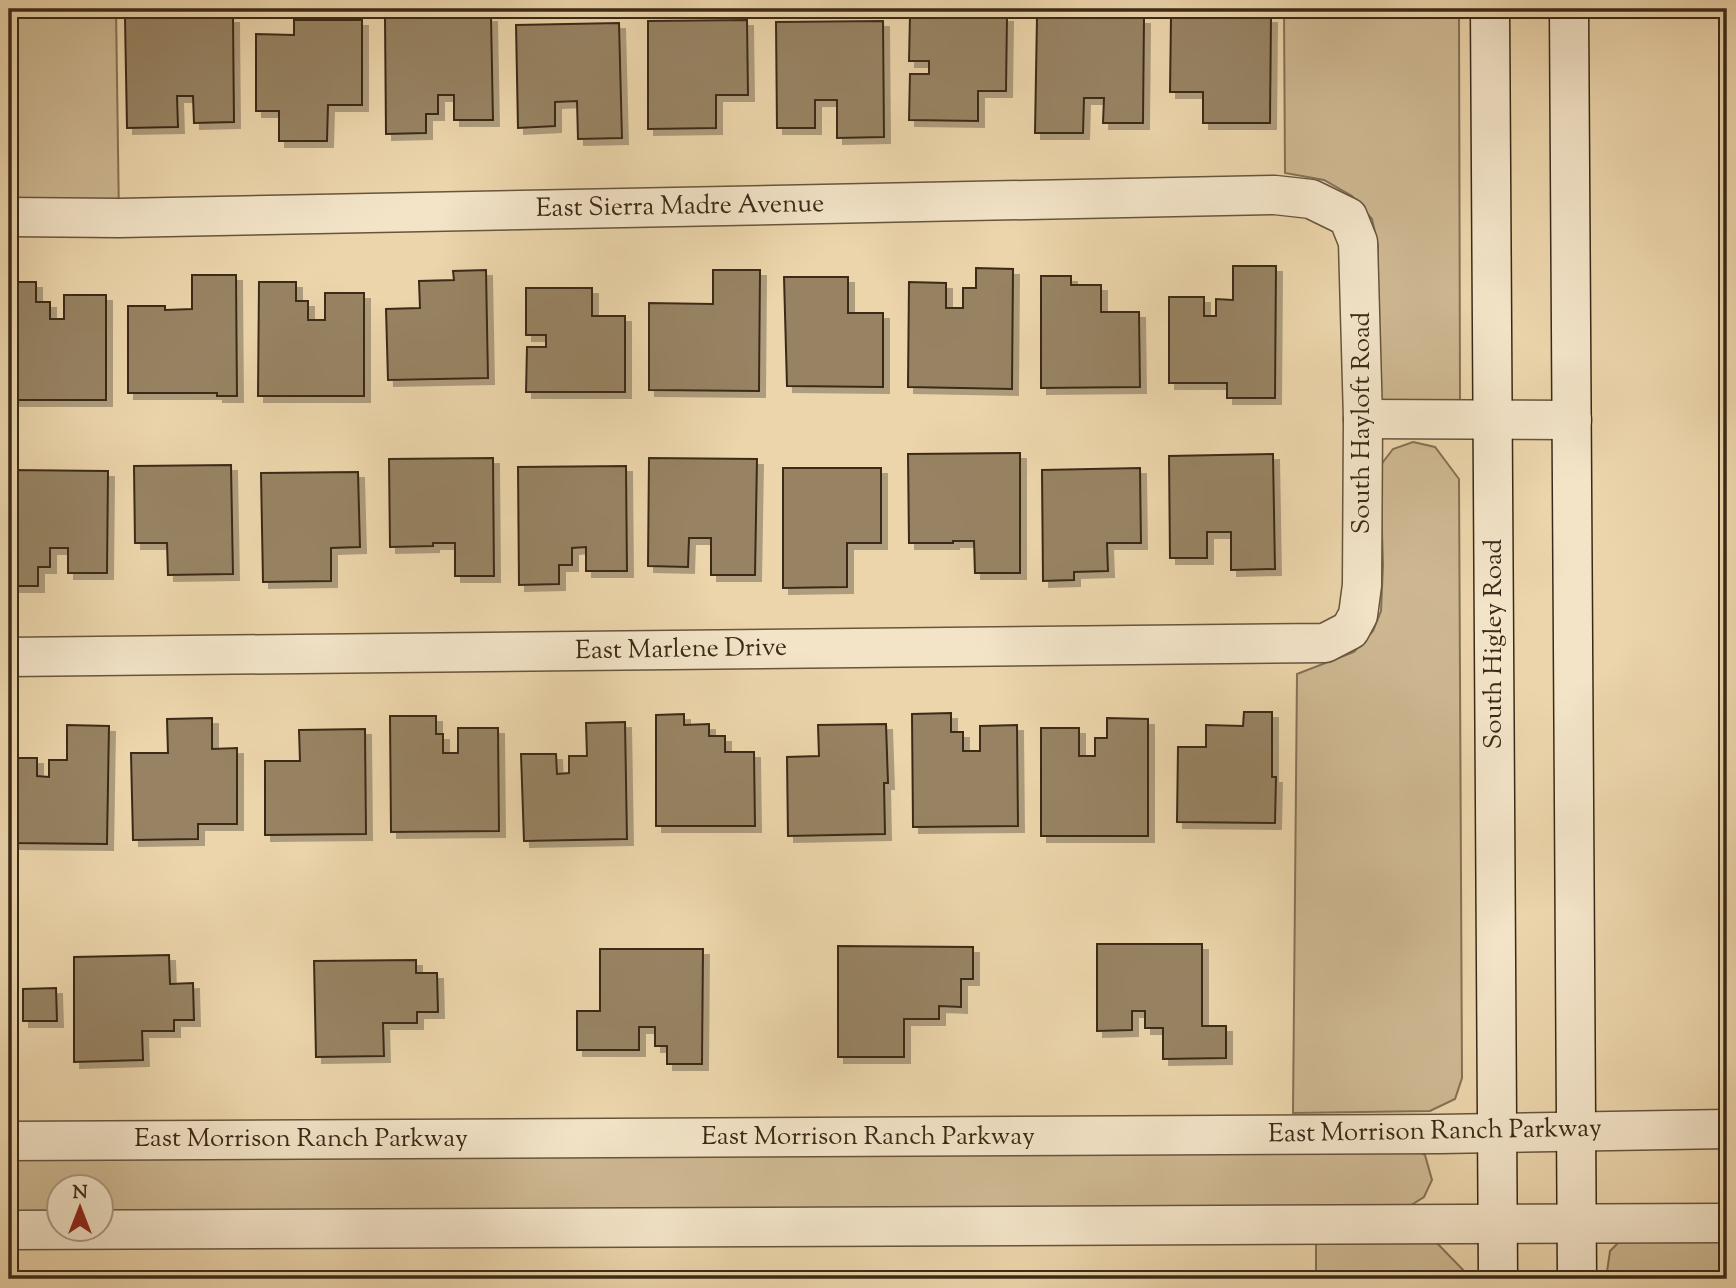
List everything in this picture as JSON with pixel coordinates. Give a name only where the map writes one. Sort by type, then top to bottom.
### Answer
[{"type":"street","name":"South Higley Road","points":[[1490,9],[1498,1279]]},
{"type":"street","points":[[1569,9],[1577,1279]]},
{"type":"street","name":"East Sierra Madre Avenue","points":[[9,218],[132,218],[1275,195],[1311,199],[1348,217]]},
{"type":"street","name":"South Hayloft Road","points":[[1348,217],[1358,242],[1359,253],[1363,419],[1362,585],[1358,615],[1350,630]]},
{"type":"street","points":[[1363,419],[1572,420]]},
{"type":"street","name":"East Marlene Drive","points":[[9,657],[1325,643],[1350,630]]},
{"type":"street","name":"East Morrison Ranch Parkway","points":[[9,1141],[1497,1133],[1727,1129]]},
{"type":"street","points":[[9,1230],[1727,1223]]},
{"type":"shaded area","points":[[9,9],[116,9],[119,218],[9,217]]},
{"type":"shaded area","points":[[1284,9],[1459,9],[1460,402],[1378,402],[1378,246],[1372,219],[1352,196],[1324,180],[1285,173]]},
{"type":"shaded area","points":[[1413,442],[1435,447],[1459,479],[1462,1078],[1455,1099],[1430,1111],[1293,1113],[1297,674],[1354,652],[1373,631],[1381,611],[1383,565],[1380,466],[1393,449]]},
{"type":"shaded area","points":[[1405,1144],[1425,1155],[1432,1180],[1424,1197],[1408,1207],[116,1219],[116,1172],[46,1172],[46,1219],[9,1219],[9,1151]]},
{"type":"shaded area","points":[[1727,1233],[1727,1279],[1606,1279],[1610,1251],[1620,1241]]},
{"type":"shaded area","points":[[1316,1238],[1433,1239],[1469,1279],[1316,1279]]},
{"type":"building","points":[[910,15],[1007,16],[1006,91],[978,91],[978,121],[909,120],[910,74],[929,74],[929,61],[909,61]]},
{"type":"building","points":[[491,16],[493,120],[454,120],[454,95],[438,95],[438,114],[426,114],[426,133],[386,134],[385,18]]},
{"type":"building","points":[[233,17],[234,122],[194,123],[193,96],[177,96],[178,127],[127,128],[125,18]]},
{"type":"building","points":[[1037,17],[1144,18],[1143,123],[1103,123],[1104,98],[1084,98],[1083,133],[1035,133]]},
{"type":"building","points":[[1171,17],[1271,17],[1270,123],[1203,123],[1203,92],[1170,92]]},
{"type":"building","points":[[294,20],[362,20],[362,105],[328,105],[327,141],[279,141],[279,111],[256,111],[256,34],[294,35]]},
{"type":"building","points":[[747,20],[748,95],[716,95],[716,128],[648,129],[648,21]]},
{"type":"building","points":[[883,21],[884,137],[837,138],[837,100],[815,100],[815,128],[777,128],[776,22]]},
{"type":"building","points":[[619,23],[622,138],[578,139],[577,101],[555,102],[555,126],[518,128],[516,25]]},
{"type":"building","points":[[1233,266],[1276,266],[1275,398],[1227,398],[1227,383],[1169,383],[1169,297],[1204,297],[1204,316],[1216,316],[1216,299],[1233,300]]},
{"type":"building","points":[[976,268],[1013,269],[1012,389],[908,387],[909,282],[946,283],[946,308],[963,308],[963,288],[976,288]]},
{"type":"building","points":[[486,270],[488,378],[388,380],[386,309],[420,308],[419,281],[454,280],[453,271]]},
{"type":"building","points":[[713,270],[760,270],[759,391],[649,390],[649,303],[713,304]]},
{"type":"building","points":[[192,275],[236,275],[237,396],[217,396],[217,393],[128,393],[128,306],[165,306],[165,310],[192,309]]},
{"type":"building","points":[[1041,276],[1071,276],[1071,285],[1101,285],[1101,312],[1139,312],[1140,387],[1041,388]]},
{"type":"building","points":[[784,277],[848,277],[848,313],[883,313],[883,387],[787,386]]},
{"type":"building","points":[[9,282],[36,282],[36,302],[50,302],[50,319],[64,319],[64,295],[106,295],[106,400],[9,400]]},
{"type":"building","points":[[259,282],[296,282],[296,301],[308,301],[308,320],[325,320],[325,293],[364,293],[364,396],[258,396]]},
{"type":"building","points":[[526,288],[592,288],[592,316],[625,316],[625,392],[526,392],[527,347],[546,347],[546,335],[526,335]]},
{"type":"building","points":[[1020,453],[1020,573],[975,573],[974,541],[909,543],[908,454]]},
{"type":"building","points":[[1273,454],[1275,569],[1231,570],[1231,532],[1207,532],[1207,558],[1170,558],[1169,456]]},
{"type":"building","points":[[493,458],[494,576],[455,576],[455,543],[390,547],[389,459]]},
{"type":"building","points":[[649,458],[757,459],[755,575],[711,575],[711,538],[689,538],[688,567],[648,566]]},
{"type":"building","points":[[231,465],[233,574],[168,575],[167,543],[135,543],[134,466]]},
{"type":"building","points":[[626,466],[627,571],[586,571],[586,547],[572,548],[572,565],[559,565],[559,584],[519,585],[518,467]]},
{"type":"building","points":[[783,468],[881,468],[881,543],[847,543],[847,587],[783,588]]},
{"type":"building","points":[[1140,468],[1141,543],[1107,543],[1108,571],[1074,572],[1074,580],[1043,581],[1042,470]]},
{"type":"building","points":[[9,470],[108,471],[107,573],[68,573],[68,548],[50,548],[50,567],[38,567],[38,586],[9,586]]},
{"type":"building","points":[[358,472],[360,547],[331,548],[331,581],[263,582],[261,473]]},
{"type":"building","points":[[1244,712],[1272,712],[1272,777],[1276,777],[1275,823],[1177,822],[1178,747],[1206,747],[1206,725],[1243,726]]},
{"type":"building","points":[[951,713],[951,732],[963,732],[963,751],[980,751],[980,726],[1017,725],[1018,826],[913,827],[912,714]]},
{"type":"building","points":[[684,714],[684,725],[709,724],[709,736],[725,736],[725,752],[754,752],[755,826],[656,826],[656,715]]},
{"type":"building","points":[[390,716],[436,716],[436,734],[443,734],[443,753],[458,753],[458,728],[498,728],[499,831],[391,832]]},
{"type":"building","points":[[212,718],[212,749],[237,748],[237,824],[198,824],[198,839],[133,840],[131,753],[168,753],[167,719]]},
{"type":"building","points":[[1107,718],[1148,719],[1148,836],[1041,836],[1041,728],[1079,728],[1079,756],[1095,756],[1095,738],[1107,738]]},
{"type":"building","points":[[625,722],[627,839],[524,841],[521,754],[556,754],[557,774],[569,773],[569,756],[587,756],[586,723]]},
{"type":"building","points":[[886,724],[888,783],[884,783],[885,834],[788,836],[787,757],[819,756],[818,725]]},
{"type":"building","points":[[67,725],[109,726],[107,844],[9,843],[9,758],[37,758],[37,776],[49,777],[49,760],[67,760]]},
{"type":"building","points":[[365,729],[366,834],[265,835],[265,761],[300,761],[299,730]]},
{"type":"building","points":[[1097,944],[1202,944],[1202,1026],[1226,1026],[1226,1058],[1163,1059],[1163,1028],[1145,1028],[1145,1011],[1132,1011],[1132,1030],[1097,1031]]},
{"type":"building","points":[[838,946],[973,947],[973,979],[961,979],[961,1007],[939,1006],[939,1019],[904,1019],[904,1057],[838,1057]]},
{"type":"building","points":[[600,949],[703,949],[702,1064],[667,1064],[667,1046],[655,1046],[655,1027],[639,1027],[639,1050],[577,1050],[577,1011],[600,1011]]},
{"type":"building","points":[[169,955],[170,984],[193,983],[194,1020],[174,1020],[174,1031],[142,1031],[143,1060],[74,1062],[74,957]]},
{"type":"building","points":[[416,960],[416,973],[437,973],[438,1012],[417,1012],[417,1023],[383,1023],[384,1056],[316,1057],[314,961]]},
{"type":"building","points":[[56,988],[57,1021],[23,1021],[23,989]]}]
